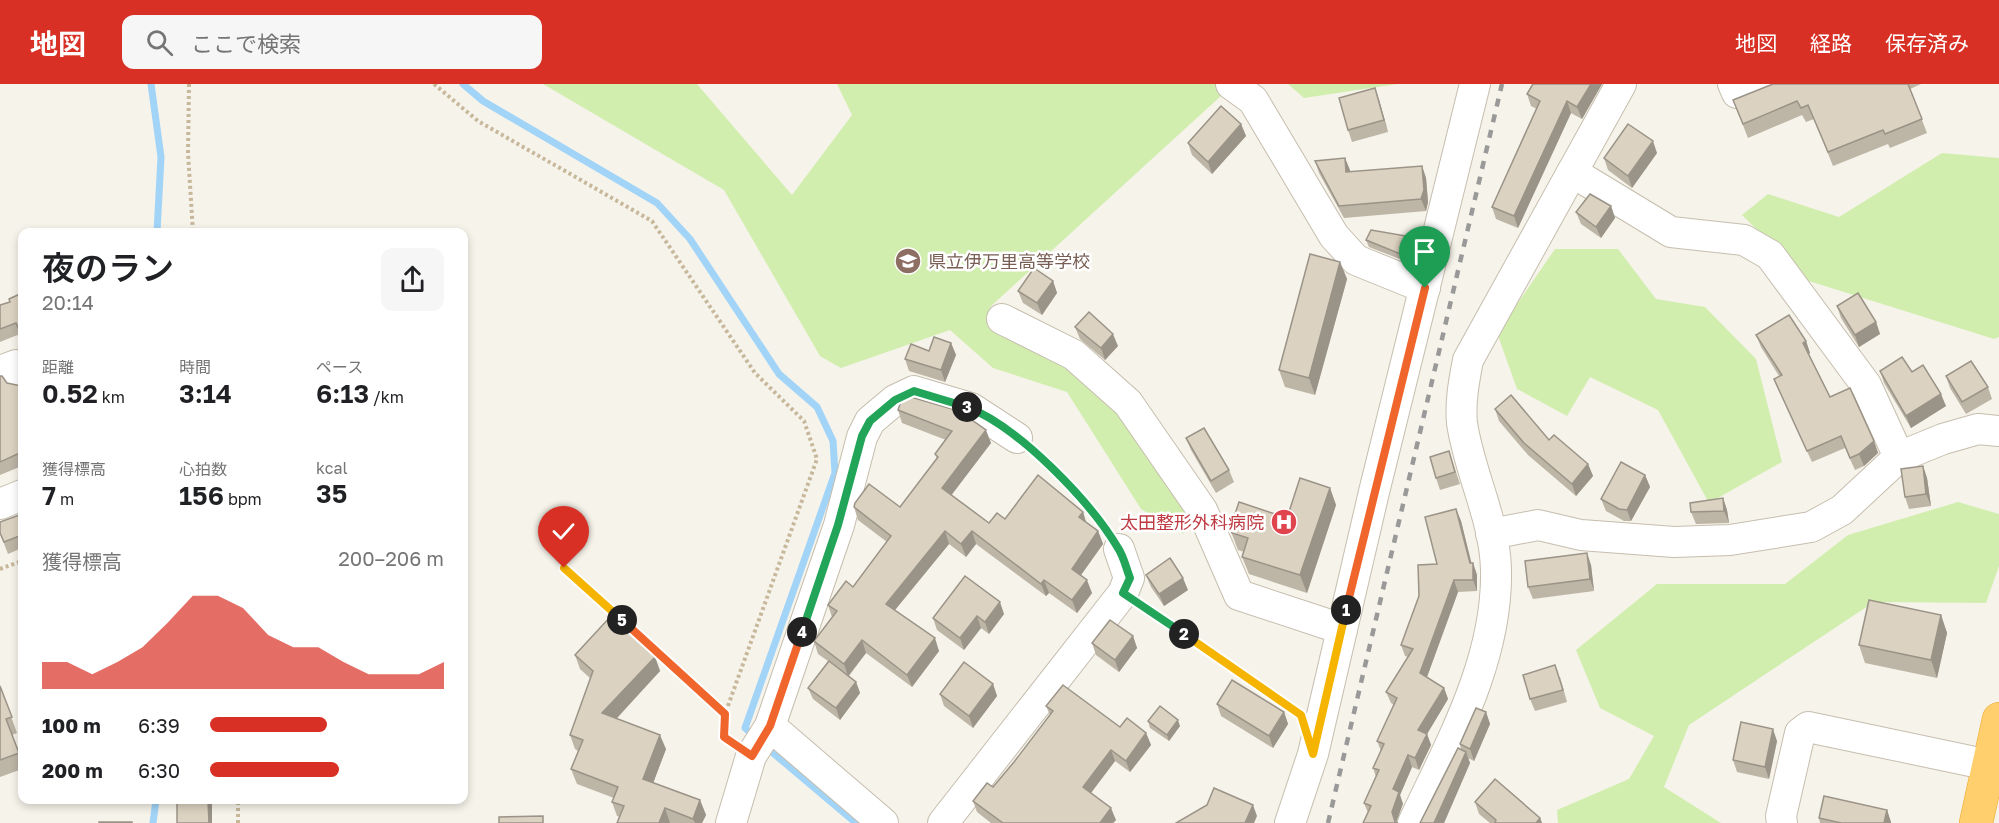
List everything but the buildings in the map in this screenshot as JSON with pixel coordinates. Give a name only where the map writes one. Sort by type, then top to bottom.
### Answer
[{"type":"highway","points":[[1976,823],[1994,766],[1999,718]]},
{"type":"street","points":[[1231,84],[1253,100],[1334,236],[1356,260],[1425,288]]},
{"type":"street","points":[[1290,823],[1313,754],[1475,84]]},
{"type":"street","points":[[1413,823],[1462,717],[1483,664],[1493,614],[1496,569],[1491,534],[1462,423],[1462,389],[1468,360],[1621,84]]},
{"type":"street","points":[[1733,84],[1737,93],[1760,84]]},
{"type":"street","points":[[1572,172],[1671,232],[1744,240],[1770,255],[1866,385],[1899,457]]},
{"type":"street","points":[[1002,320],[1074,355],[1128,403],[1202,510],[1239,595],[1342,629]]},
{"type":"street","points":[[0,371],[16,364],[18,370]]},
{"type":"street","points":[[731,823],[752,756],[770,726],[838,525],[862,436],[870,421],[895,400],[914,391],[970,408],[1017,438]]},
{"type":"street","points":[[1491,534],[1538,525],[1581,535],[1674,542],[1730,540],[1811,527],[1842,510],[1899,457],[1943,439],[1978,429],[1997,430]]},
{"type":"street","points":[[0,504],[18,497]]},
{"type":"street","points":[[943,823],[1123,593],[1130,578],[1119,549]]},
{"type":"street","points":[[770,726],[883,823]]},
{"type":"street","points":[[1782,823],[1781,816],[1800,733],[1808,727],[1994,766]]},
{"type":"path","points":[[189,84],[188,153],[194,228]]},
{"type":"path","points":[[434,84],[478,121],[652,221],[755,373],[804,421],[818,459],[725,714],[724,737],[752,756]]},
{"type":"path","points":[[1017,438],[1081,496],[1119,549]]},
{"type":"path","points":[[0,569],[18,562]]},
{"type":"path","points":[[564,568],[725,714]]},
{"type":"path","points":[[1123,593],[1301,715]]},
{"type":"path","points":[[238,804],[238,823]]},
{"type":"green space","name":"県立伊万里高等学校","points":[[543,84],[697,84],[792,195],[852,115],[837,84],[1216,84],[1222,95],[990,307],[1082,351],[1210,504],[1183,534],[1141,509],[1067,392],[993,368],[950,330],[841,368],[820,356],[724,190]]},
{"type":"green space","points":[[1288,84],[1397,84],[1304,98]]},
{"type":"green space","points":[[1942,153],[1999,158],[1999,337],[1994,339],[1809,281],[1742,215],[1768,194],[1839,217]]},
{"type":"green space","points":[[1555,249],[1618,249],[1656,299],[1705,307],[1756,359],[1782,462],[1709,503],[1658,410],[1590,377],[1567,416],[1517,389],[1497,333]]},
{"type":"green space","points":[[1958,502],[1999,514],[1999,566],[1986,603],[1874,602],[1689,725],[1664,787],[1721,823],[1558,823],[1557,810],[1629,779],[1654,736],[1600,708],[1576,650],[1657,584],[1785,584],[1848,535]]},
{"type":"waterway","points":[[151,84],[161,157],[157,228]]},
{"type":"waterway","points":[[463,84],[483,101],[657,203],[690,239],[779,374],[817,407],[833,441],[835,473],[745,728],[756,738]]},
{"type":"waterway","points":[[766,747],[856,823]]},
{"type":"waterway","points":[[153,823],[155,804]]},
{"type":"railway","points":[[1328,823],[1502,84]]},
{"type":"place","name":"県立伊万里高等学校","points":[[908,261]]},
{"type":"place","name":"太田整形外科病院","points":[[1284,522]]},
{"type":"route","points":[[564,568],[725,714],[724,737],[752,756],[770,726],[838,525],[862,436],[870,421],[895,400],[914,391],[970,408],[1017,438],[1081,496],[1119,549],[1130,578],[1123,593],[1301,715],[1313,754],[1374,492],[1425,288]]}]
